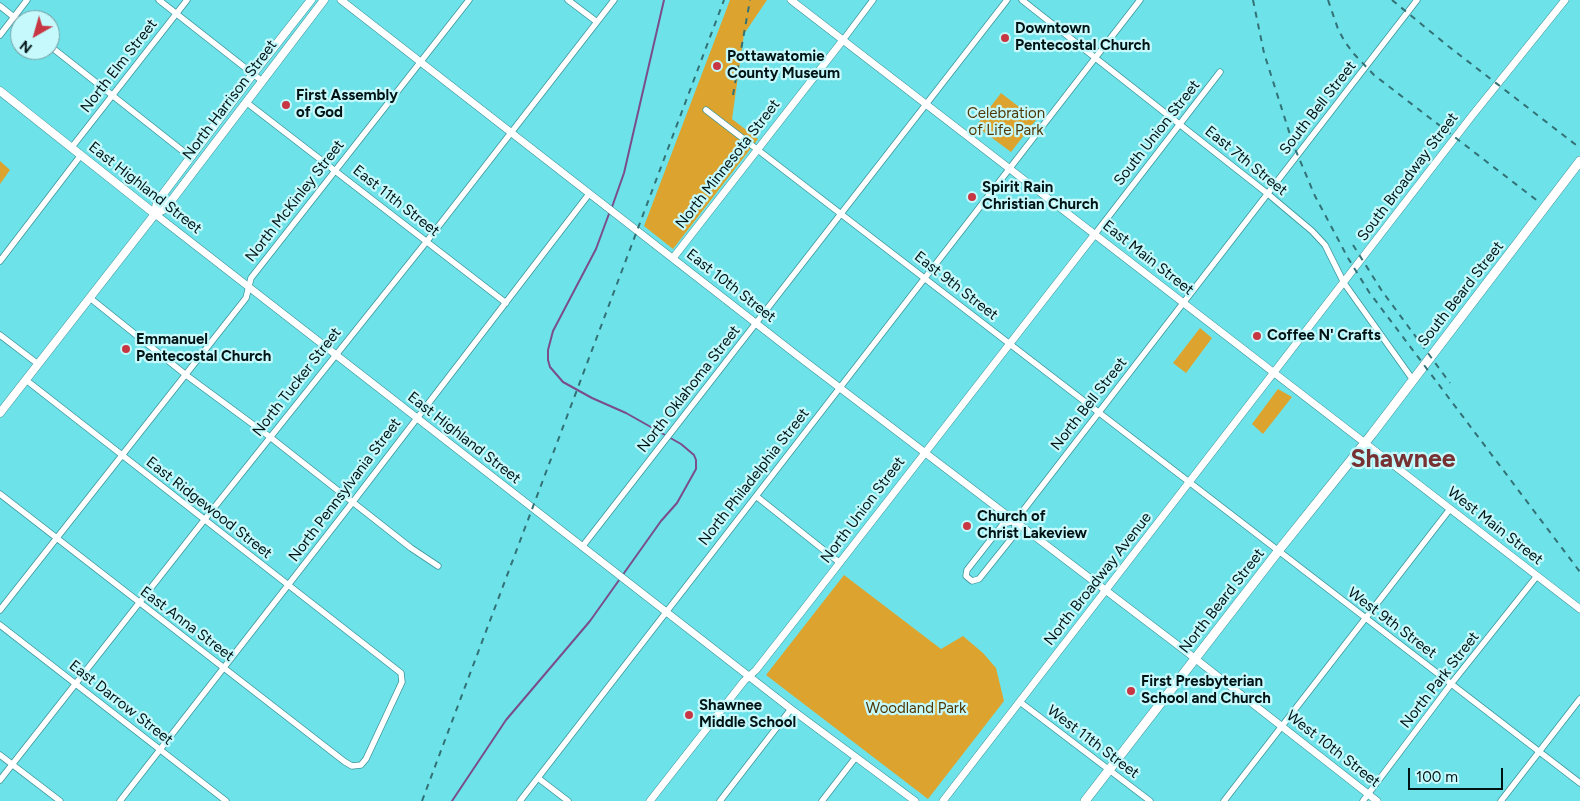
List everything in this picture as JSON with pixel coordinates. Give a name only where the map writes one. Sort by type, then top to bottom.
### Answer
[{"type":"main road","name":"North Harrison Street","points":[[155,214],[157,202],[311,0]]},
{"type":"main road","name":"North Harrison Street","points":[[0,413],[155,214],[165,209],[324,0]]},
{"type":"main road","name":"East Highland Street","points":[[0,91],[155,214]]},
{"type":"main road","name":"South Beard Street","points":[[1365,443],[1580,161]]},
{"type":"main road","name":"North Beard Street","points":[[1086,801],[1278,551],[1365,443]]},
{"type":"street","points":[[19,10],[27,0]]},
{"type":"street","points":[[159,0],[262,81]]},
{"type":"street","name":"North Elm Street","points":[[72,148],[188,0]]},
{"type":"street","name":"East 10th Street","points":[[340,0],[756,323],[1106,591]]},
{"type":"street","name":"North McKinley Street","points":[[0,610],[246,298],[251,278],[469,0]]},
{"type":"street","points":[[568,0],[597,22]]},
{"type":"street","name":"North Tucker Street","points":[[0,780],[138,603],[427,241],[614,0]]},
{"type":"street","name":"East Main Street","points":[[791,0],[1274,373]]},
{"type":"street","points":[[843,40],[873,0]]},
{"type":"street","name":"North Oklahoma Street","points":[[582,547],[1007,0]]},
{"type":"street","name":"East 7th Street","points":[[1022,0],[1268,194],[1312,231],[1325,245],[1344,283],[1413,380]]},
{"type":"street","name":"North Philadelphia Street","points":[[520,801],[1140,0]]},
{"type":"street","name":"South Bell Street","points":[[1184,303],[1418,0]]},
{"type":"street","name":"South Broadway Street","points":[[1274,373],[1565,0]]},
{"type":"street","points":[[0,6],[10,14]]},
{"type":"street","points":[[0,35],[10,22]]},
{"type":"street","name":"North Minnesota Street","points":[[673,258],[843,40]]},
{"type":"street","points":[[60,54],[184,152],[192,156]]},
{"type":"street","name":"South Union Street","points":[[1095,234],[1220,72]]},
{"type":"street","name":"East 11th Street","points":[[246,102],[506,303]]},
{"type":"street","name":"East 9th Street","points":[[706,110],[1190,482]]},
{"type":"street","points":[[0,261],[81,155]]},
{"type":"street","name":"North Pennsylvania Street","points":[[120,801],[590,194]]},
{"type":"street","name":"East Highland Street","points":[[155,214],[582,547],[915,801]]},
{"type":"street","name":"North Union Street","points":[[650,801],[840,563],[924,452],[1095,234]]},
{"type":"street","points":[[90,298],[352,503],[438,566]]},
{"type":"street","name":"North Bell Street","points":[[1015,521],[1003,524],[967,570],[966,576],[972,581],[979,579],[1015,534],[1015,521],[1184,303]]},
{"type":"street","points":[[0,334],[38,364]]},
{"type":"street","name":"West Main Street","points":[[1274,373],[1580,609]]},
{"type":"street","name":"North Broadway Avenue","points":[[943,801],[1274,373]]},
{"type":"street","name":"East Ridgewood Street","points":[[26,380],[401,674],[402,682],[369,753],[361,765]]},
{"type":"street","name":"West 9th Street","points":[[1190,482],[1365,619],[1580,782]]},
{"type":"street","name":"East Anna Street","points":[[0,494],[345,762],[352,766],[361,765]]},
{"type":"street","points":[[756,496],[840,563]]},
{"type":"street","points":[[1224,801],[1450,509]]},
{"type":"street","name":"North Park Street","points":[[1363,801],[1537,576]]},
{"type":"street","name":"West 10th Street","points":[[1106,591],[1377,801]]},
{"type":"street","name":"East Darrow Street","points":[[0,625],[226,801]]},
{"type":"street","points":[[1501,801],[1580,699]]},
{"type":"street","name":"West 11th Street","points":[[1020,702],[1150,801]]},
{"type":"street","points":[[720,801],[791,708]]},
{"type":"street","points":[[0,755],[60,801]]},
{"type":"street","points":[[822,801],[856,757]]},
{"type":"street","points":[[538,778],[568,801]]},
{"type":"green space","points":[[730,0],[767,0],[744,34],[732,119],[758,139],[673,249],[644,226]]},
{"type":"green space","name":"Celebration of Life Park","points":[[1001,93],[1036,120],[1011,152],[976,126]]},
{"type":"green space","points":[[0,161],[10,170],[0,184]]},
{"type":"green space","points":[[1200,328],[1212,338],[1186,373],[1173,363]]},
{"type":"green space","points":[[1278,389],[1292,397],[1263,434],[1252,424]]},
{"type":"green space","name":"Woodland Park","points":[[844,575],[941,649],[963,636],[983,653],[996,668],[1004,701],[928,799],[766,675]]},
{"type":"waterway","points":[[612,207],[624,173],[664,0]]},
{"type":"waterway","points":[[452,801],[506,720],[590,621],[661,521],[677,503],[696,469],[694,455],[681,444],[626,413],[592,398],[563,382],[550,367],[548,350],[553,331],[596,249],[610,211]]},
{"type":"railway","points":[[422,801],[724,0]]},
{"type":"railway","points":[[733,95],[750,0]]},
{"type":"railway","points":[[1253,0],[1264,53],[1293,144],[1315,196],[1348,258],[1369,292],[1580,572]]},
{"type":"railway","points":[[1328,0],[1338,29],[1345,42],[1374,75],[1539,202]]},
{"type":"railway","points":[[1392,0],[1448,46],[1580,148]]},
{"type":"railway","points":[[1353,245],[1382,291],[1450,383]]},
{"type":"place","name":"Downtown Pentecostal Church","points":[[1005,38]]},
{"type":"place","name":"Pottawatomie County Museum","points":[[717,66]]},
{"type":"place","name":"First Assembly of God","points":[[286,105]]},
{"type":"place","name":"Spirit Rain Christian Church","points":[[972,197]]},
{"type":"place","name":"Coffee N' Crafts","points":[[1257,336]]},
{"type":"place","name":"Emmanuel Pentecostal Church","points":[[126,349]]},
{"type":"place","name":"Church of Christ Lakeview","points":[[967,526]]},
{"type":"place","name":"First Presbyterian School and Church","points":[[1131,691]]},
{"type":"place","name":"Shawnee Middle School","points":[[689,715]]},
{"type":"district","name":"Shawnee","points":[[1403,460]]}]
